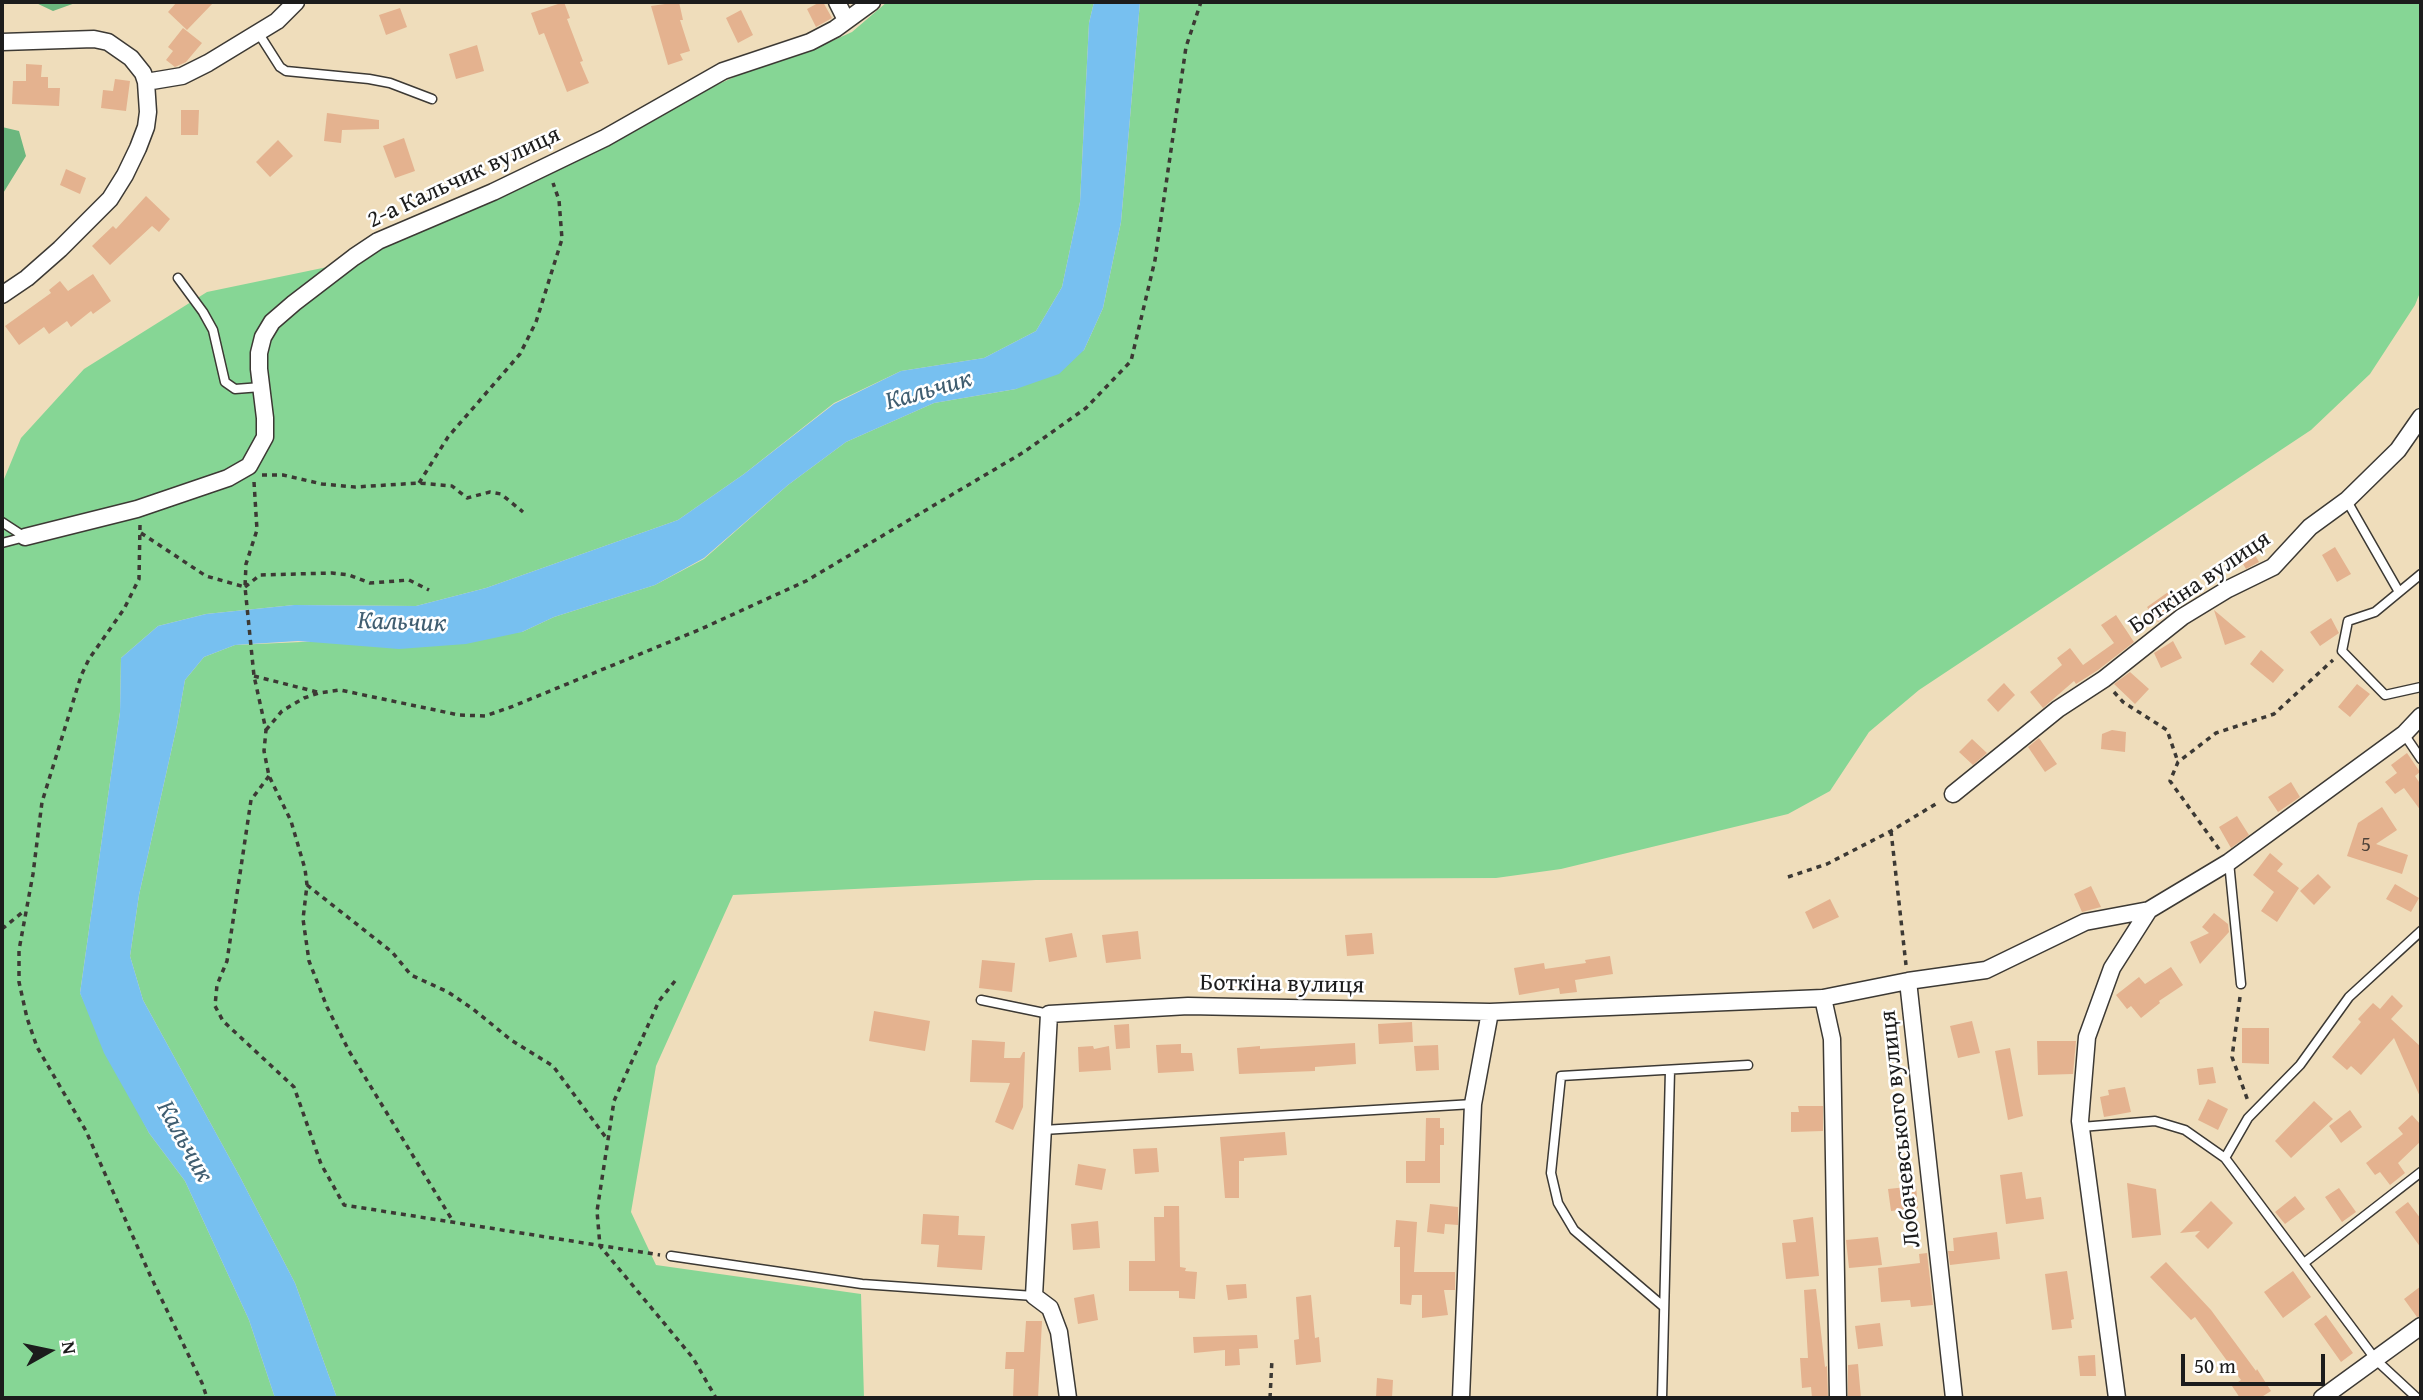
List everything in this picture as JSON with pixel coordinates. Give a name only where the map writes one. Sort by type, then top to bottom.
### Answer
[{"type":"street","points":[[146,82],[181,76],[259,34],[288,13],[296,2]]},
{"type":"street","points":[[837,2],[846,20]]},
{"type":"street","name":"2-а Кальчик вулиця","points":[[25,537],[137,509],[228,478],[249,466],[265,437],[259,353],[268,328],[334,272],[385,237],[493,192],[619,131],[723,71],[810,42],[835,29],[873,2]]},
{"type":"street","points":[[2,42],[94,38],[108,42],[139,66],[146,82],[148,112],[146,127],[125,175],[110,199],[27,278],[2,295]]},
{"type":"street","name":"Боткіна вулиця","points":[[1953,793],[2058,709],[2104,679],[2182,617],[2228,589],[2273,567],[2310,527],[2347,500],[2398,450],[2421,417]]},
{"type":"street","name":"Лобачевського вулиця","points":[[1954,1398],[1908,981],[1986,971],[2085,922],[2149,910],[2228,862],[2404,734],[2421,716]]},
{"type":"street","name":"Лобачевського вулиця","points":[[2117,1398],[2081,1127],[2087,1037],[2112,968],[2149,910]]},
{"type":"street","name":"Боткіна вулиця","points":[[1049,1014],[1188,1006],[1490,1012],[1823,998],[1908,981]]},
{"type":"street","points":[[1823,998],[1832,1039],[1838,1398]]},
{"type":"street","points":[[1461,1398],[1473,1104],[1490,1012]]},
{"type":"street","points":[[1049,1014],[1034,1296],[1050,1308],[1059,1332],[1069,1398]]},
{"type":"street","points":[[2322,1398],[2421,1326]]},
{"type":"lane","points":[[259,34],[285,71],[390,83],[432,99]]},
{"type":"lane","points":[[178,278],[209,322],[225,382],[235,389],[261,387]]},
{"type":"lane","points":[[2347,500],[2399,592]]},
{"type":"lane","points":[[2,522],[25,537]]},
{"type":"lane","points":[[2,543],[25,537]]},
{"type":"lane","points":[[2421,574],[2375,612],[2348,621],[2342,651],[2385,695],[2421,687]]},
{"type":"lane","points":[[2404,734],[2421,759]]},
{"type":"lane","points":[[2228,862],[2241,984]]},
{"type":"lane","points":[[2225,1158],[2252,1114],[2300,1065],[2349,997],[2421,931]]},
{"type":"lane","points":[[981,1000],[1049,1014]]},
{"type":"lane","points":[[1664,1307],[1574,1230],[1558,1203],[1551,1173],[1561,1076],[1748,1065]]},
{"type":"lane","points":[[1662,1398],[1670,1070]]},
{"type":"lane","points":[[1043,1130],[1473,1104]]},
{"type":"lane","points":[[2081,1127],[2155,1121],[2185,1130],[2225,1158],[2376,1360],[2417,1398]]},
{"type":"lane","points":[[2304,1263],[2421,1172]]},
{"type":"lane","points":[[671,1256],[863,1284],[1034,1296]]},
{"type":"path","points":[[266,730],[282,711],[319,693],[340,690],[459,715],[485,716],[511,707],[701,629],[806,581],[1024,452],[1086,408],[1130,361],[1155,260],[1186,47],[1201,2]]},
{"type":"path","points":[[419,483],[448,438],[520,354],[536,321],[562,240],[559,200],[546,166]]},
{"type":"path","points":[[454,1223],[349,1051],[327,1007],[309,961],[303,919],[307,885],[305,869],[291,821],[269,776],[264,751],[266,730],[254,676],[245,587],[246,564],[257,530],[253,476],[283,475],[322,484],[355,487],[419,483],[452,486],[467,498],[494,492],[501,494],[523,512]]},
{"type":"path","points":[[137,509],[141,533],[136,590],[100,640],[85,668],[41,802],[33,874],[19,950],[19,982],[34,1037],[62,1093],[90,1140],[207,1398]]},
{"type":"path","points":[[141,533],[206,576],[245,587]]},
{"type":"path","points":[[245,587],[260,575],[332,573],[349,575],[370,583],[409,580],[429,590]]},
{"type":"path","points":[[2228,862],[2170,781],[2178,762],[2216,733],[2274,714],[2342,651]]},
{"type":"path","points":[[254,676],[319,693]]},
{"type":"path","points":[[2104,679],[2123,702],[2167,730],[2178,762]]},
{"type":"path","points":[[269,776],[251,800],[227,961],[217,985],[215,1006],[223,1021],[294,1087],[321,1164],[344,1205],[671,1256]]},
{"type":"path","points":[[1788,877],[1827,864],[1891,831],[1953,793]]},
{"type":"path","points":[[1891,831],[1908,981]]},
{"type":"path","points":[[307,885],[392,952],[411,975],[448,992],[511,1040],[553,1066],[607,1139]]},
{"type":"path","points":[[2,929],[25,910]]},
{"type":"path","points":[[675,981],[659,1001],[614,1101],[597,1211],[600,1246],[693,1359],[716,1398]]},
{"type":"path","points":[[2241,984],[2232,1057],[2252,1114]]},
{"type":"path","points":[[1270,1398],[1272,1359]]},
{"type":"green space","points":[[34,2],[78,2],[53,11]]},
{"type":"green space","points":[[887,2],[1094,2],[1089,23],[1080,202],[1062,287],[1036,331],[984,358],[901,371],[834,403],[744,474],[678,520],[486,588],[416,606],[294,605],[206,614],[158,626],[121,658],[120,712],[80,993],[149,1133],[185,1181],[249,1320],[275,1398],[2,1398],[2,484],[21,438],[84,369],[207,292],[361,260],[389,244],[499,198],[623,137],[710,88],[852,32]]},
{"type":"green space","points":[[1140,2],[2421,2],[2421,290],[2415,305],[2370,374],[2311,430],[1919,690],[1869,732],[1830,791],[1788,814],[1561,869],[1496,878],[1036,880],[733,895],[656,1066],[631,1212],[656,1265],[861,1294],[864,1398],[337,1398],[295,1283],[143,1000],[130,956],[139,895],[185,680],[204,657],[235,645],[522,632],[554,617],[655,585],[704,559],[788,485],[846,442],[934,403],[1016,389],[1084,350],[1103,308],[1121,222]]},
{"type":"green space","points":[[2,127],[19,131],[26,156],[2,195]]},
{"type":"water","name":"Кальчик","points":[[1094,2],[1140,2],[1121,222],[1103,308],[1084,350],[1059,374],[1016,389],[934,403],[846,442],[788,485],[704,558],[655,585],[554,617],[522,632],[466,644],[399,649],[298,641],[235,645],[204,657],[185,680],[139,895],[130,956],[143,1000],[295,1283],[337,1398],[275,1398],[249,1320],[185,1181],[149,1133],[104,1053],[80,993],[120,712],[121,658],[158,626],[206,614],[294,605],[416,606],[486,588],[678,520],[744,474],[834,404],[901,371],[984,358],[1036,331],[1062,287],[1080,202],[1089,23]]},
{"type":"building","points":[[177,2],[214,2],[187,30],[168,12]]},
{"type":"building","points":[[564,2],[570,18],[567,19],[583,61],[580,62],[589,83],[567,92],[544,33],[539,35],[531,13]]},
{"type":"building","points":[[679,2],[683,20],[680,20],[690,51],[680,54],[683,60],[668,65],[651,6]]},
{"type":"building","points":[[823,2],[832,18],[816,27],[807,9]]},
{"type":"building","points":[[400,8],[407,27],[386,35],[379,15]]},
{"type":"building","points":[[741,10],[753,35],[738,43],[726,18]]},
{"type":"building","points":[[183,28],[202,43],[186,62],[175,67],[166,60],[173,51],[168,47]]},
{"type":"building","points":[[477,45],[484,71],[456,79],[449,54]]},
{"type":"building","points":[[26,64],[42,65],[41,77],[48,77],[48,88],[60,88],[59,106],[12,104],[13,81],[26,81]]},
{"type":"building","points":[[115,79],[130,81],[126,111],[101,108],[103,90],[113,91]]},
{"type":"building","points":[[181,110],[199,110],[198,135],[181,135]]},
{"type":"building","points":[[327,113],[379,120],[379,129],[342,130],[341,143],[324,141]]},
{"type":"building","points":[[404,138],[415,171],[395,178],[383,146]]},
{"type":"building","points":[[278,140],[293,156],[270,177],[256,162]]},
{"type":"building","points":[[66,169],[86,178],[80,194],[60,185]]},
{"type":"building","points":[[146,196],[170,219],[159,232],[152,226],[110,265],[92,246],[113,226],[116,229]]},
{"type":"building","points":[[93,274],[111,301],[93,314],[91,311],[71,327],[67,321],[49,334],[44,327],[19,345],[5,326],[51,293],[49,290],[60,281],[68,291]]},
{"type":"building","points":[[2335,547],[2351,574],[2337,582],[2322,555]]},
{"type":"building","points":[[2251,548],[2259,562],[2246,569],[2238,555]]},
{"type":"building","points":[[2171,590],[2181,605],[2158,622],[2147,607]]},
{"type":"building","points":[[2214,610],[2246,637],[2225,645]]},
{"type":"building","points":[[2116,615],[2134,642],[2098,670],[2076,684],[2074,681],[2043,708],[2030,692],[2062,665],[2057,658],[2070,648],[2083,665],[2114,643],[2101,625]]},
{"type":"building","points":[[2331,618],[2339,633],[2320,646],[2310,632]]},
{"type":"building","points":[[2173,641],[2182,658],[2161,668],[2154,653]]},
{"type":"building","points":[[2261,650],[2284,670],[2273,683],[2250,664]]},
{"type":"building","points":[[2130,672],[2149,689],[2135,704],[2114,684]]},
{"type":"building","points":[[2004,683],[2015,695],[1998,712],[1987,700]]},
{"type":"building","points":[[2357,684],[2370,694],[2350,717],[2338,707]]},
{"type":"building","points":[[2112,730],[2126,732],[2125,752],[2101,749],[2102,734]]},
{"type":"building","points":[[2039,738],[2057,764],[2045,772],[2028,747]]},
{"type":"building","points":[[1972,739],[1987,753],[1973,765],[1959,752]]},
{"type":"building","points":[[2407,753],[2420,772],[2415,776],[2421,785],[2421,811],[2404,788],[2395,794],[2385,782],[2397,773],[2391,765]]},
{"type":"building","points":[[2291,782],[2300,797],[2278,812],[2268,797]]},
{"type":"building","points":[[2382,807],[2397,830],[2376,844],[2408,855],[2402,874],[2347,856],[2358,823]]},
{"type":"building","points":[[2237,816],[2249,835],[2231,848],[2219,827]]},
{"type":"building","points":[[2270,853],[2283,864],[2277,871],[2299,888],[2277,922],[2261,911],[2274,892],[2253,875]]},
{"type":"building","points":[[2318,874],[2331,887],[2314,905],[2300,891]]},
{"type":"building","points":[[2395,884],[2419,898],[2411,912],[2386,899]]},
{"type":"building","points":[[2091,886],[2101,907],[2082,912],[2074,894]]},
{"type":"building","points":[[1830,899],[1839,917],[1813,929],[1805,912]]},
{"type":"building","points":[[2214,913],[2228,924],[2229,932],[2200,964],[2190,942],[2209,933],[2202,927]]},
{"type":"building","points":[[1138,931],[1141,959],[1106,963],[1102,935]]},
{"type":"building","points":[[1072,933],[1077,957],[1049,962],[1045,938]]},
{"type":"building","points":[[1372,933],[1374,954],[1347,956],[1345,935]]},
{"type":"building","points":[[1610,956],[1613,974],[1575,980],[1577,992],[1560,994],[1559,988],[1519,995],[1514,968],[1544,963],[1545,969],[1586,963],[1585,960]]},
{"type":"building","points":[[982,960],[1015,963],[1012,992],[979,988]]},
{"type":"building","points":[[2171,967],[2183,985],[2159,1001],[2160,1003],[2141,1018],[2131,1006],[2127,1009],[2116,995],[2139,977],[2145,984]]},
{"type":"building","points":[[2392,995],[2403,1006],[2391,1019],[2421,1047],[2421,1099],[2394,1038],[2361,1075],[2351,1066],[2347,1070],[2332,1057],[2361,1022],[2358,1019],[2373,1003],[2380,1009]]},
{"type":"building","points":[[874,1011],[930,1021],[925,1051],[869,1041]]},
{"type":"building","points":[[1972,1021],[1980,1053],[1958,1058],[1950,1026]]},
{"type":"building","points":[[1412,1022],[1413,1042],[1379,1044],[1378,1024]]},
{"type":"building","points":[[1129,1024],[1130,1048],[1116,1049],[1114,1025]]},
{"type":"building","points":[[2242,1028],[2269,1028],[2269,1064],[2242,1063]]},
{"type":"building","points":[[972,1040],[1005,1042],[1004,1058],[1020,1058],[1025,1052],[1023,1107],[1013,1130],[995,1122],[1010,1083],[970,1082]]},
{"type":"building","points":[[2037,1041],[2076,1041],[2073,1074],[2038,1075]]},
{"type":"building","points":[[1355,1043],[1356,1064],[1315,1067],[1315,1071],[1239,1074],[1237,1048]]},
{"type":"building","points":[[1181,1044],[1181,1053],[1192,1053],[1194,1071],[1158,1073],[1156,1045]]},
{"type":"building","points":[[1438,1045],[1439,1070],[1416,1071],[1414,1046]]},
{"type":"building","points":[[1093,1046],[1094,1049],[1109,1046],[1111,1070],[1079,1072],[1078,1047]]},
{"type":"building","points":[[2010,1048],[2023,1116],[2008,1120],[1995,1051]]},
{"type":"building","points":[[2213,1067],[2216,1083],[2199,1085],[2197,1069]]},
{"type":"building","points":[[2125,1087],[2131,1112],[2104,1117],[2100,1097],[2109,1095],[2108,1090]]},
{"type":"building","points":[[2208,1099],[2228,1109],[2218,1130],[2198,1120]]},
{"type":"building","points":[[2314,1101],[2333,1119],[2291,1158],[2275,1141]]},
{"type":"building","points":[[1798,1106],[1823,1106],[1823,1131],[1791,1132],[1791,1112],[1799,1112]]},
{"type":"building","points":[[2350,1110],[2362,1127],[2341,1143],[2329,1126]]},
{"type":"building","points":[[2412,1115],[2421,1125],[2421,1141],[2398,1163],[2405,1173],[2390,1185],[2380,1172],[2375,1175],[2366,1163],[2403,1134],[2398,1128]]},
{"type":"building","points":[[1426,1118],[1440,1118],[1440,1128],[1444,1128],[1444,1145],[1440,1145],[1440,1183],[1406,1183],[1406,1161],[1425,1161]]},
{"type":"building","points":[[1285,1132],[1287,1155],[1244,1158],[1244,1161],[1239,1161],[1239,1198],[1225,1198],[1220,1137]]},
{"type":"building","points":[[1157,1148],[1159,1172],[1135,1174],[1133,1149]]},
{"type":"building","points":[[1078,1164],[1106,1169],[1102,1190],[1075,1185]]},
{"type":"building","points":[[2022,1172],[2026,1199],[2041,1197],[2044,1219],[2006,1224],[2000,1175]]},
{"type":"building","points":[[2127,1183],[2156,1189],[2161,1235],[2132,1238]]},
{"type":"building","points":[[1916,1186],[1918,1208],[1891,1211],[1888,1189]]},
{"type":"building","points":[[2339,1188],[2356,1212],[2342,1222],[2325,1197]]},
{"type":"building","points":[[2295,1196],[2305,1209],[2285,1224],[2275,1212]]},
{"type":"building","points":[[2211,1201],[2233,1223],[2208,1249],[2195,1236],[2200,1231],[2180,1233]]},
{"type":"building","points":[[2408,1202],[2421,1219],[2421,1248],[2395,1212]]},
{"type":"building","points":[[1430,1204],[1458,1207],[1458,1225],[1445,1224],[1444,1234],[1427,1232]]},
{"type":"building","points":[[1164,1206],[1179,1206],[1180,1267],[1186,1268],[1185,1271],[1197,1272],[1195,1299],[1179,1298],[1179,1291],[1129,1291],[1129,1261],[1155,1261],[1154,1217],[1164,1217]]},
{"type":"building","points":[[923,1214],[959,1216],[958,1235],[985,1236],[982,1270],[937,1267],[939,1245],[921,1244]]},
{"type":"building","points":[[1813,1217],[1819,1276],[1786,1279],[1782,1243],[1796,1242],[1793,1220]]},
{"type":"building","points":[[1396,1220],[1417,1222],[1414,1272],[1455,1272],[1455,1290],[1444,1290],[1448,1315],[1422,1318],[1422,1295],[1412,1295],[1411,1305],[1400,1304],[1400,1247],[1394,1247]]},
{"type":"building","points":[[1098,1221],[1100,1248],[1073,1250],[1071,1224]]},
{"type":"building","points":[[1997,1232],[2000,1259],[1950,1265],[1948,1251],[1954,1251],[1953,1238]]},
{"type":"building","points":[[1878,1237],[1882,1265],[1849,1268],[1846,1240]]},
{"type":"building","points":[[1927,1253],[1933,1305],[1911,1307],[1910,1300],[1881,1302],[1878,1268],[1920,1263],[1919,1254]]},
{"type":"building","points":[[2166,1262],[2211,1310],[2271,1391],[2260,1398],[2240,1398],[2232,1386],[2241,1380],[2195,1317],[2191,1320],[2150,1277]]},
{"type":"building","points":[[2067,1271],[2074,1319],[2071,1320],[2072,1328],[2052,1330],[2045,1274]]},
{"type":"building","points":[[2293,1271],[2311,1297],[2283,1318],[2264,1292]]},
{"type":"building","points":[[1246,1284],[1247,1298],[1228,1300],[1226,1285]]},
{"type":"building","points":[[2421,1286],[2421,1316],[2417,1317],[2404,1299]]},
{"type":"building","points":[[1816,1289],[1825,1367],[1827,1366],[1828,1398],[1812,1398],[1811,1387],[1802,1388],[1800,1358],[1808,1358],[1804,1290]]},
{"type":"building","points":[[1094,1294],[1098,1320],[1078,1324],[1074,1298]]},
{"type":"building","points":[[1311,1295],[1315,1338],[1319,1337],[1321,1362],[1296,1365],[1294,1340],[1299,1339],[1296,1297]]},
{"type":"building","points":[[2326,1315],[2353,1353],[2341,1362],[2314,1324]]},
{"type":"building","points":[[1026,1321],[1042,1321],[1038,1398],[1013,1398],[1014,1369],[1005,1369],[1006,1352],[1024,1352]]},
{"type":"building","points":[[1880,1323],[1883,1346],[1858,1349],[1855,1326]]},
{"type":"building","points":[[1257,1335],[1258,1348],[1239,1349],[1240,1365],[1225,1366],[1225,1350],[1194,1353],[1193,1337]]},
{"type":"building","points":[[2095,1355],[2096,1376],[2080,1376],[2078,1356]]},
{"type":"building","points":[[1858,1364],[1861,1398],[1848,1398],[1848,1365]]},
{"type":"building","points":[[1377,1378],[1393,1380],[1392,1398],[1376,1398]]}]
